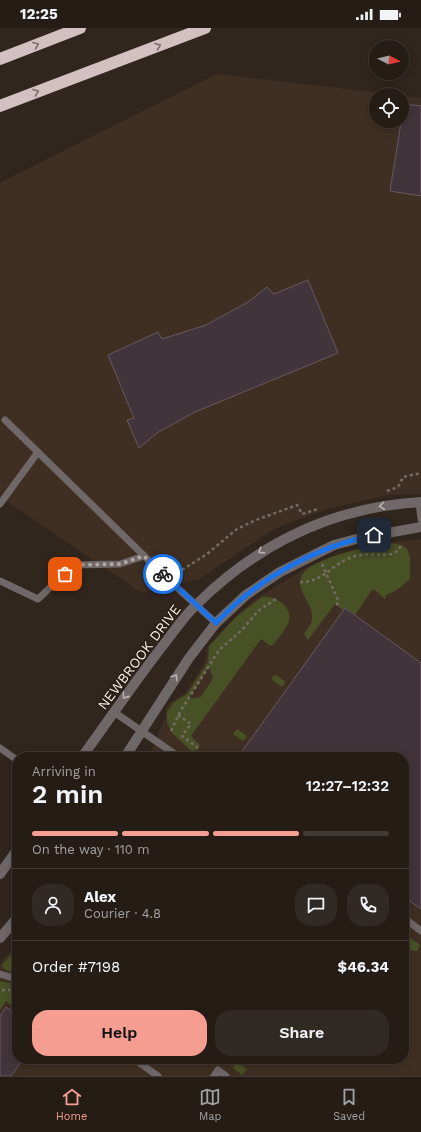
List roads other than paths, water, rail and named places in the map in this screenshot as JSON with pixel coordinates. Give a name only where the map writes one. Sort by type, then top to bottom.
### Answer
[{"type":"highway","points":[[0,59],[80,28]]},
{"type":"highway","points":[[0,106],[205,28]]},
{"type":"street","name":"NEWBROOK DRIVE","points":[[86,752],[148,664],[196,605],[220,582],[263,550],[313,524],[379,506],[420,502]]},
{"type":"street","points":[[128,752],[188,658],[216,623],[246,595],[306,558],[334,545],[360,538],[421,527]]},
{"type":"street","points":[[0,874],[12,857]]},
{"type":"street","points":[[0,938],[12,924]]},
{"type":"lane","points":[[5,420],[173,584],[216,623]]},
{"type":"lane","points":[[0,504],[38,452]]},
{"type":"lane","points":[[420,502],[421,519]]},
{"type":"lane","points":[[0,581],[38,599],[74,565],[120,564],[144,556]]},
{"type":"lane","points":[[114,712],[172,752]]},
{"type":"lane","points":[[0,748],[12,756]]},
{"type":"lane","points":[[409,922],[421,931]]},
{"type":"lane","points":[[0,974],[12,978]]},
{"type":"lane","points":[[141,1064],[158,1076]]},
{"type":"lane","points":[[214,1076],[218,1070],[226,1076]]}]
